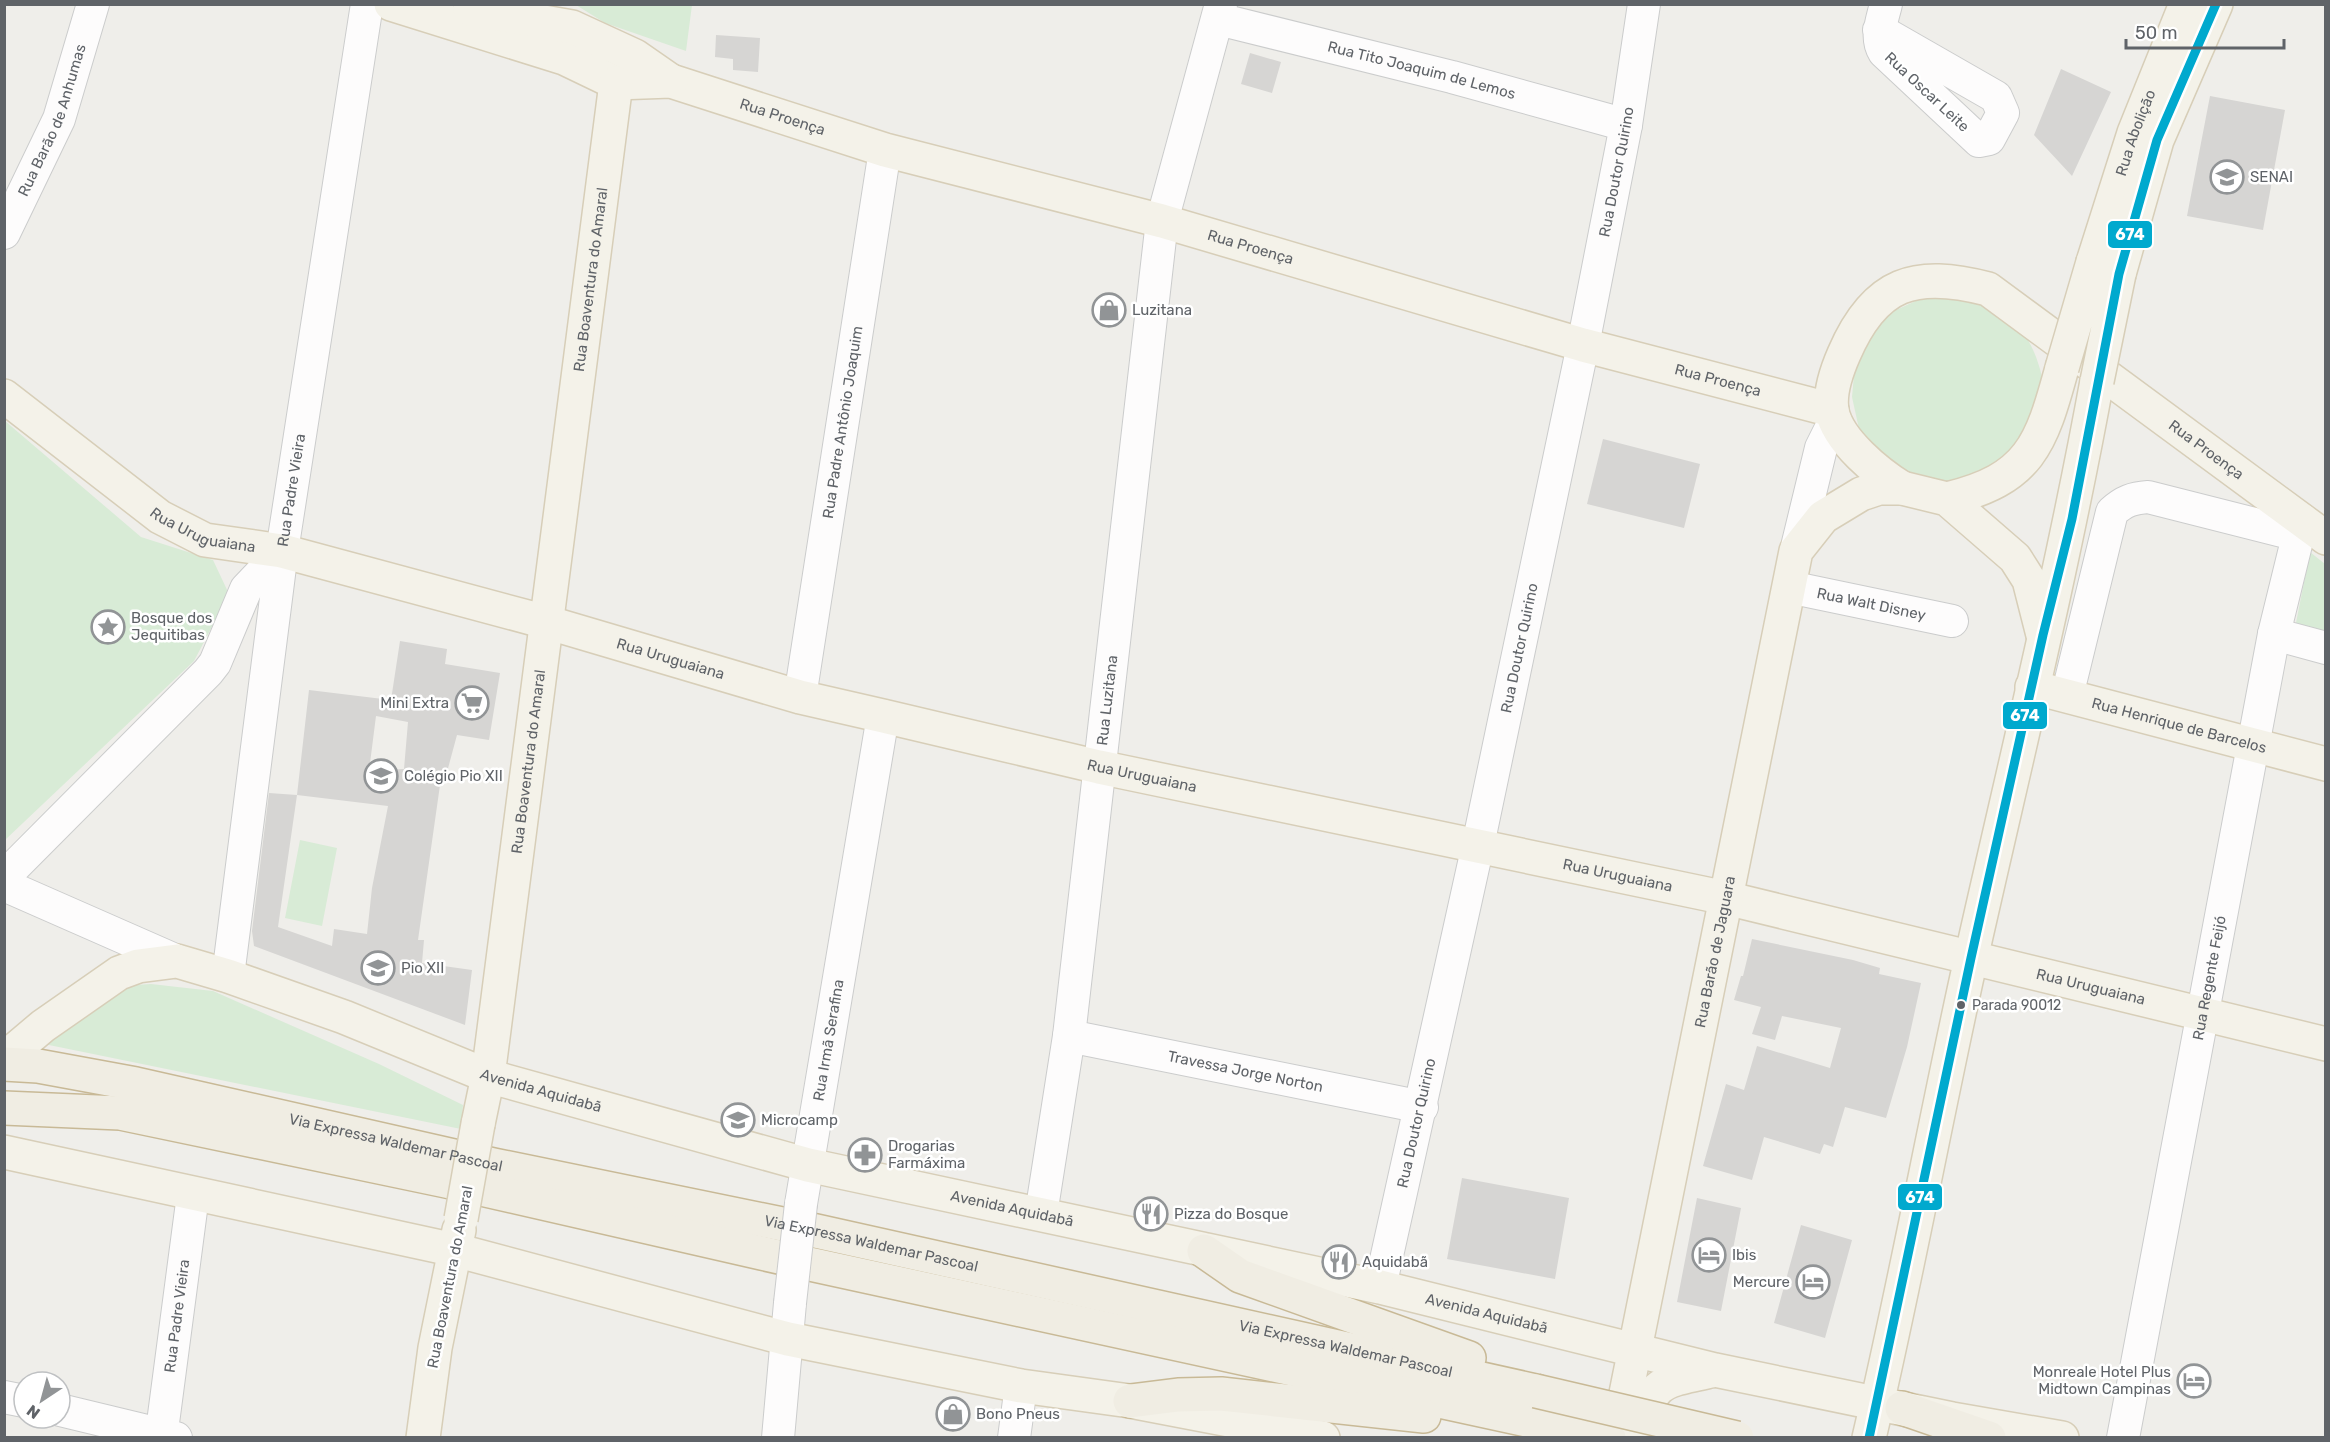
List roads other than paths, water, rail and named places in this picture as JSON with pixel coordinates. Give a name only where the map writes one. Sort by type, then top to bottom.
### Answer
[{"type":"highway","name":"Via Expressa Waldemar Pascoal","points":[[4,1064],[38,1066],[136,1084],[494,1165],[816,1231],[1519,1397],[1737,1437]]},
{"type":"highway","name":"Via Expressa Waldemar Pascoal","points":[[4,1108],[120,1113],[435,1179],[805,1263],[1468,1407],[1519,1397],[1609,1437]]},
{"type":"highway","points":[[1204,1251],[1240,1276],[1491,1366],[1519,1397]]},
{"type":"highway","points":[[1130,1401],[1178,1395],[1221,1394],[1427,1416],[1468,1407]]},
{"type":"highway","points":[[1890,1405],[1989,1437]]},
{"type":"main road","name":"Rua Proença","points":[[391,4],[635,56],[671,81],[885,150],[1162,221],[1583,345],[1834,415],[1836,374],[1869,308],[1898,286],[1933,279],[1959,281],[1988,289],[2308,531]]},
{"type":"main road","name":"Rua Proença","points":[[447,4],[502,11],[534,40],[568,43],[616,83],[671,81]]},
{"type":"main road","points":[[543,4],[568,43]]},
{"type":"main road","name":"Rua Abolição","points":[[2106,268],[2134,133],[2186,4]]},
{"type":"main road","points":[[1947,500],[1989,486],[2024,462],[2037,444],[2062,368],[2216,4]]},
{"type":"main road","name":"Rua Boaventura do Amaral","points":[[423,1437],[435,1348],[488,1076],[616,83]]},
{"type":"main road","points":[[1869,1437],[1890,1405],[1971,958],[2043,635],[2072,519],[2097,381],[2106,268]]},
{"type":"main road","name":"Rua Uruguaiana","points":[[4,396],[160,517],[205,540],[282,551],[546,622],[800,697],[1099,767],[1726,898],[2325,1044]]},
{"type":"main road","points":[[1834,415],[1864,460],[1879,474],[1902,488]]},
{"type":"main road","points":[[1796,551],[1823,517],[1843,503],[1880,488],[1902,488],[1947,500],[2015,558],[2029,580],[2043,635]]},
{"type":"main road","name":"Rua Barão de Jaguara","points":[[1617,1437],[1796,551]]},
{"type":"main road","name":"Rua Henrique de Barcelos","points":[[2032,687],[2325,764]]},
{"type":"main road","name":"Avenida Aquidabã","points":[[4,1059],[43,1026],[119,973],[138,966],[177,961],[228,976],[344,1017],[488,1076],[808,1165],[1380,1287],[1715,1370],[1952,1419],[2062,1437]]},
{"type":"main road","points":[[4,1152],[193,1195],[458,1235],[788,1339],[1021,1386],[1130,1401],[1323,1437]]},
{"type":"main road","points":[[1638,1437],[1649,1398],[1662,1384],[1715,1370]]},
{"type":"street","name":"Rua Barão de Anhumas","points":[[4,233],[59,119],[93,4]]},
{"type":"street","name":"Rua Padre Vieira","points":[[228,976],[282,551],[368,4]]},
{"type":"street","name":"Rua Doutor Quirino","points":[[1380,1287],[1422,1107],[1583,345],[1626,125],[1644,4]]},
{"type":"street","name":"Rua Tito Joaquim de Lemos","points":[[1220,12],[1626,125]]},
{"type":"street","name":"Rua Luzitana","points":[[1041,1214],[1069,1036],[1162,221],[1220,12]]},
{"type":"street","name":"Rua Padre Antônio Joaquim","points":[[800,697],[885,150]]},
{"type":"street","points":[[1796,551],[1821,448],[1834,415]]},
{"type":"street","points":[[2067,696],[2112,512],[2121,504],[2132,498],[2148,496],[2308,531]]},
{"type":"street","name":"Rua Regente Feijó","points":[[2123,1437],[2201,1015],[2255,745],[2274,634],[2308,531]]},
{"type":"street","points":[[4,877],[208,672],[215,663],[246,589],[282,551]]},
{"type":"street","name":"Rua Walt Disney","points":[[1789,587],[1952,621]]},
{"type":"street","points":[[2274,634],[2325,648]]},
{"type":"street","name":"Rua Irmã Serafina","points":[[778,1437],[801,1204],[883,716]]},
{"type":"street","points":[[4,885],[177,961]]},
{"type":"street","name":"Travessa Jorge Norton","points":[[1069,1036],[1422,1107]]},
{"type":"street","name":"Rua Padre Vieira","points":[[166,1436],[193,1195]]},
{"type":"street","points":[[1014,1437],[1021,1386]]},
{"type":"street","points":[[72,1413],[166,1436]]},
{"type":"place","name":"SENAI","points":[[2227,177]]},
{"type":"place","name":"Luzitana","points":[[1109,310]]},
{"type":"place","name":"Bosque dos Jequitibas","points":[[108,627]]},
{"type":"place","name":"Mini Extra","points":[[472,703]]},
{"type":"place","name":"Colégio Pio XII","points":[[381,776]]},
{"type":"place","name":"Pio XII","points":[[378,968]]},
{"type":"place","name":"Parada 90012","points":[[1961,1005]]},
{"type":"place","name":"Microcamp","points":[[738,1120]]},
{"type":"place","name":"Drogarias Farmáxima","points":[[865,1155]]},
{"type":"place","name":"Pizza do Bosque","points":[[1151,1214]]},
{"type":"place","name":"Ibis","points":[[1709,1255]]},
{"type":"place","name":"Aquidabã","points":[[1339,1262]]},
{"type":"place","name":"Mercure","points":[[1813,1282]]},
{"type":"place","name":"Monreale Hotel Plus Midtown Campinas","points":[[2194,1381]]},
{"type":"place","name":"Bono Pneus","points":[[953,1414]]}]
